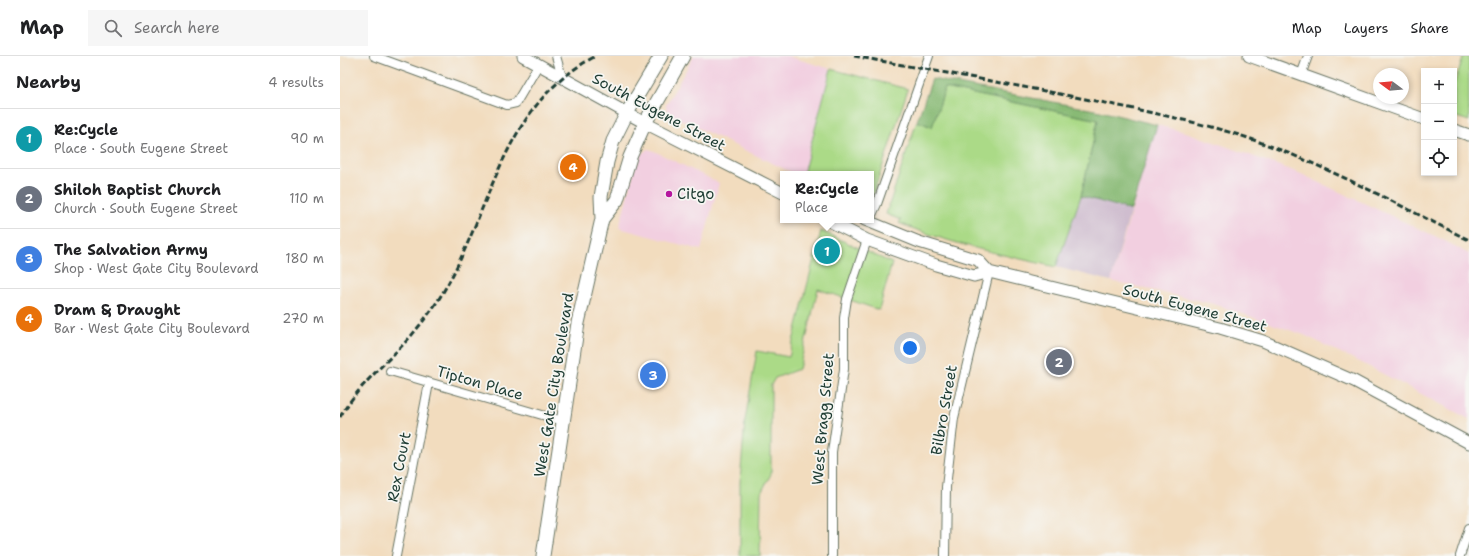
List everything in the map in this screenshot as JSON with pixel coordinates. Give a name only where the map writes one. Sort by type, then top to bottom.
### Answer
[{"type":"main road","name":"South Eugene Street","points":[[523,56],[645,123],[780,191]]},
{"type":"main road","name":"West Gate City Boulevard","points":[[543,556],[578,323],[602,219],[600,197],[607,162],[613,141],[627,113],[661,56]]},
{"type":"main road","name":"West Gate City Boulevard","points":[[602,219],[617,200],[630,157],[645,123],[684,56]]},
{"type":"main road","points":[[1249,56],[1421,118]]},
{"type":"main road","points":[[1457,131],[1469,135]]},
{"type":"main road","name":"South Eugene Street","points":[[833,223],[867,240],[912,257],[974,276],[990,272],[1220,328],[1263,341],[1354,381],[1469,442]]},
{"type":"main road","name":"South Eugene Street","points":[[874,223],[918,242],[978,260],[990,272]]},
{"type":"street","points":[[374,56],[507,105],[516,103],[539,64]]},
{"type":"street","points":[[556,56],[562,77]]},
{"type":"street","points":[[874,209],[929,56]]},
{"type":"street","points":[[1301,75],[1308,56]]},
{"type":"street","name":"West Bragg Street","points":[[832,556],[832,452],[844,369],[844,318],[847,299],[867,240]]},
{"type":"street","name":"Bilbro Street","points":[[945,556],[946,487],[954,418],[990,272]]},
{"type":"street","name":"Tipton Place","points":[[390,371],[563,421]]},
{"type":"street","name":"Rex Court","points":[[396,556],[429,383]]},
{"type":"street","points":[[1460,556],[1469,528]]},
{"type":"shaded area","points":[[694,56],[787,56],[831,69],[804,171],[789,171],[669,114],[667,112],[666,105]]},
{"type":"shaded area","points":[[1157,125],[1189,133],[1299,173],[1443,240],[1469,254],[1469,419],[1364,364],[1304,335],[1214,304],[1111,281]]},
{"type":"shaded area","points":[[648,149],[719,183],[701,250],[619,228],[635,167],[641,154]]},
{"type":"shaded area","points":[[1081,196],[1131,210],[1111,281],[1056,267]]},
{"type":"green space","points":[[1464,56],[1469,56],[1469,121],[1457,117],[1457,76]]},
{"type":"green space","points":[[831,69],[908,89],[874,192],[874,171],[804,171]]},
{"type":"green space","points":[[932,79],[1100,111],[1157,125],[1131,210],[1081,196],[1098,120],[945,88],[932,127],[917,121]]},
{"type":"green space","points":[[945,88],[1098,120],[1081,196],[1056,267],[938,237],[899,223],[901,220],[886,214],[917,121],[932,127]]},
{"type":"green space","points":[[821,231],[892,263],[879,310],[818,289],[799,369],[775,378],[771,385],[771,474],[761,493],[760,556],[740,556],[740,482],[745,420],[757,351],[789,357]]},
{"type":"railway","points":[[340,417],[347,405],[364,384],[411,336],[437,302],[456,269],[500,167],[517,134],[537,104],[563,78],[596,56]]},
{"type":"railway","points":[[854,56],[1031,88],[1184,120],[1239,135],[1269,145],[1327,170],[1469,240]]},
{"type":"place","name":"Dram & Draught","points":[[573,167]]},
{"type":"place","name":"Citgo","points":[[669,194]]},
{"type":"place","name":"Re:Cycle","points":[[827,251]]},
{"type":"place","name":"Shiloh Baptist Church","points":[[1059,362]]},
{"type":"place","name":"The Salvation Army","points":[[653,375]]}]
